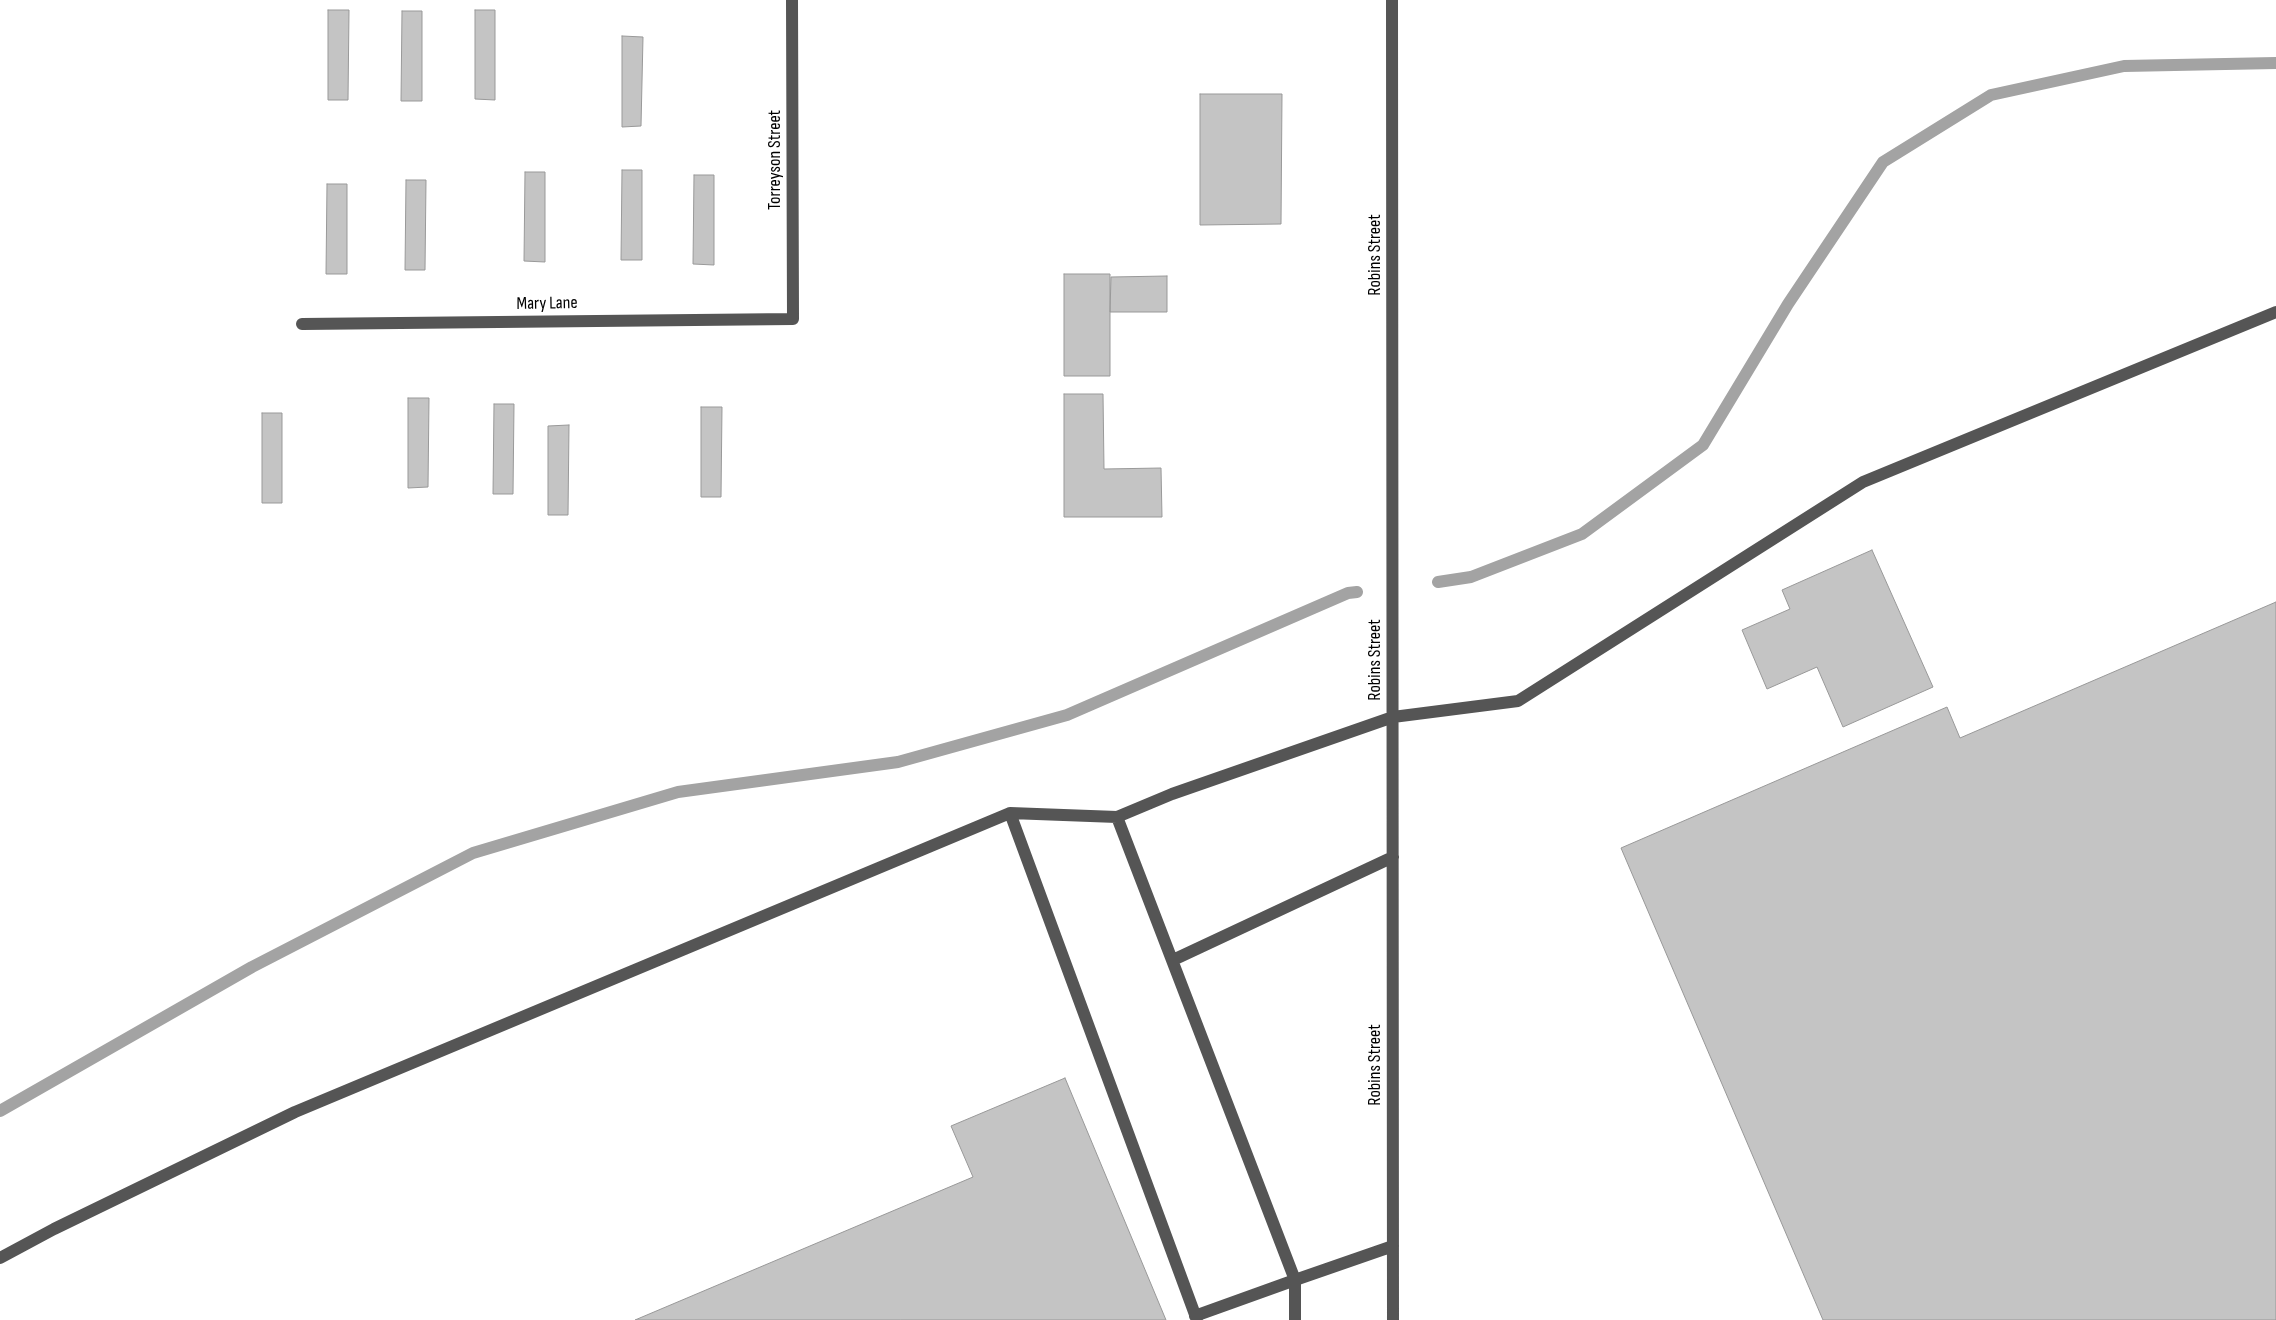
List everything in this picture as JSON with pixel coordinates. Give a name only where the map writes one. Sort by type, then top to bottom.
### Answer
[{"type":"street","name":"Torreyson Street","points":[[792,0],[793,319]]},
{"type":"street","name":"Robins Street","points":[[1392,0],[1393,1320]]},
{"type":"street","points":[[0,1258],[54,1229],[295,1112],[1010,813],[1117,817],[1172,794],[1393,717],[1518,701],[1863,482],[2276,312]]},
{"type":"street","name":"Mary Lane","points":[[302,324],[793,319]]},
{"type":"street","points":[[1010,813],[1196,1318],[1295,1280],[1393,1246]]},
{"type":"street","points":[[1117,817],[1295,1280],[1294,1320]]},
{"type":"street","points":[[1173,960],[1393,857]]},
{"type":"building","points":[[328,10],[349,10],[348,100],[328,100]]},
{"type":"building","points":[[475,10],[495,10],[495,100],[475,99]]},
{"type":"building","points":[[402,11],[422,11],[422,101],[401,101]]},
{"type":"building","points":[[622,36],[643,37],[641,126],[622,127]]},
{"type":"building","points":[[1200,94],[1282,94],[1281,224],[1200,225]]},
{"type":"building","points":[[622,170],[642,170],[642,260],[621,260]]},
{"type":"building","points":[[525,172],[545,172],[545,262],[524,261]]},
{"type":"building","points":[[694,175],[714,175],[714,265],[693,264]]},
{"type":"building","points":[[406,180],[426,180],[425,270],[405,270]]},
{"type":"building","points":[[327,184],[347,184],[347,274],[326,274]]},
{"type":"building","points":[[1064,274],[1110,274],[1110,376],[1064,376]]},
{"type":"building","points":[[1167,276],[1167,312],[1110,312],[1111,277]]},
{"type":"building","points":[[1064,394],[1103,394],[1104,469],[1161,468],[1162,517],[1064,517]]},
{"type":"building","points":[[408,398],[429,398],[428,487],[408,488]]},
{"type":"building","points":[[494,404],[514,404],[513,494],[493,494]]},
{"type":"building","points":[[701,407],[722,407],[721,497],[701,497]]},
{"type":"building","points":[[262,413],[282,413],[282,503],[262,503]]},
{"type":"building","points":[[569,425],[568,515],[548,515],[548,426]]},
{"type":"building","points":[[1872,550],[1933,687],[1843,727],[1817,667],[1767,689],[1742,630],[1790,609],[1782,590]]},
{"type":"building","points":[[2276,602],[2276,1320],[1823,1320],[1621,848],[1947,707],[1960,738]]},
{"type":"building","points":[[1065,1078],[1166,1320],[635,1320],[973,1177],[951,1126]]},
{"type":"waterway","points":[[1438,582],[1471,577],[1582,534],[1703,445],[1788,304],[1883,162],[1991,95],[2124,66],[2276,63]]},
{"type":"waterway","points":[[0,1111],[252,967],[473,853],[678,792],[898,762],[1067,715],[1348,593],[1357,592]]}]
